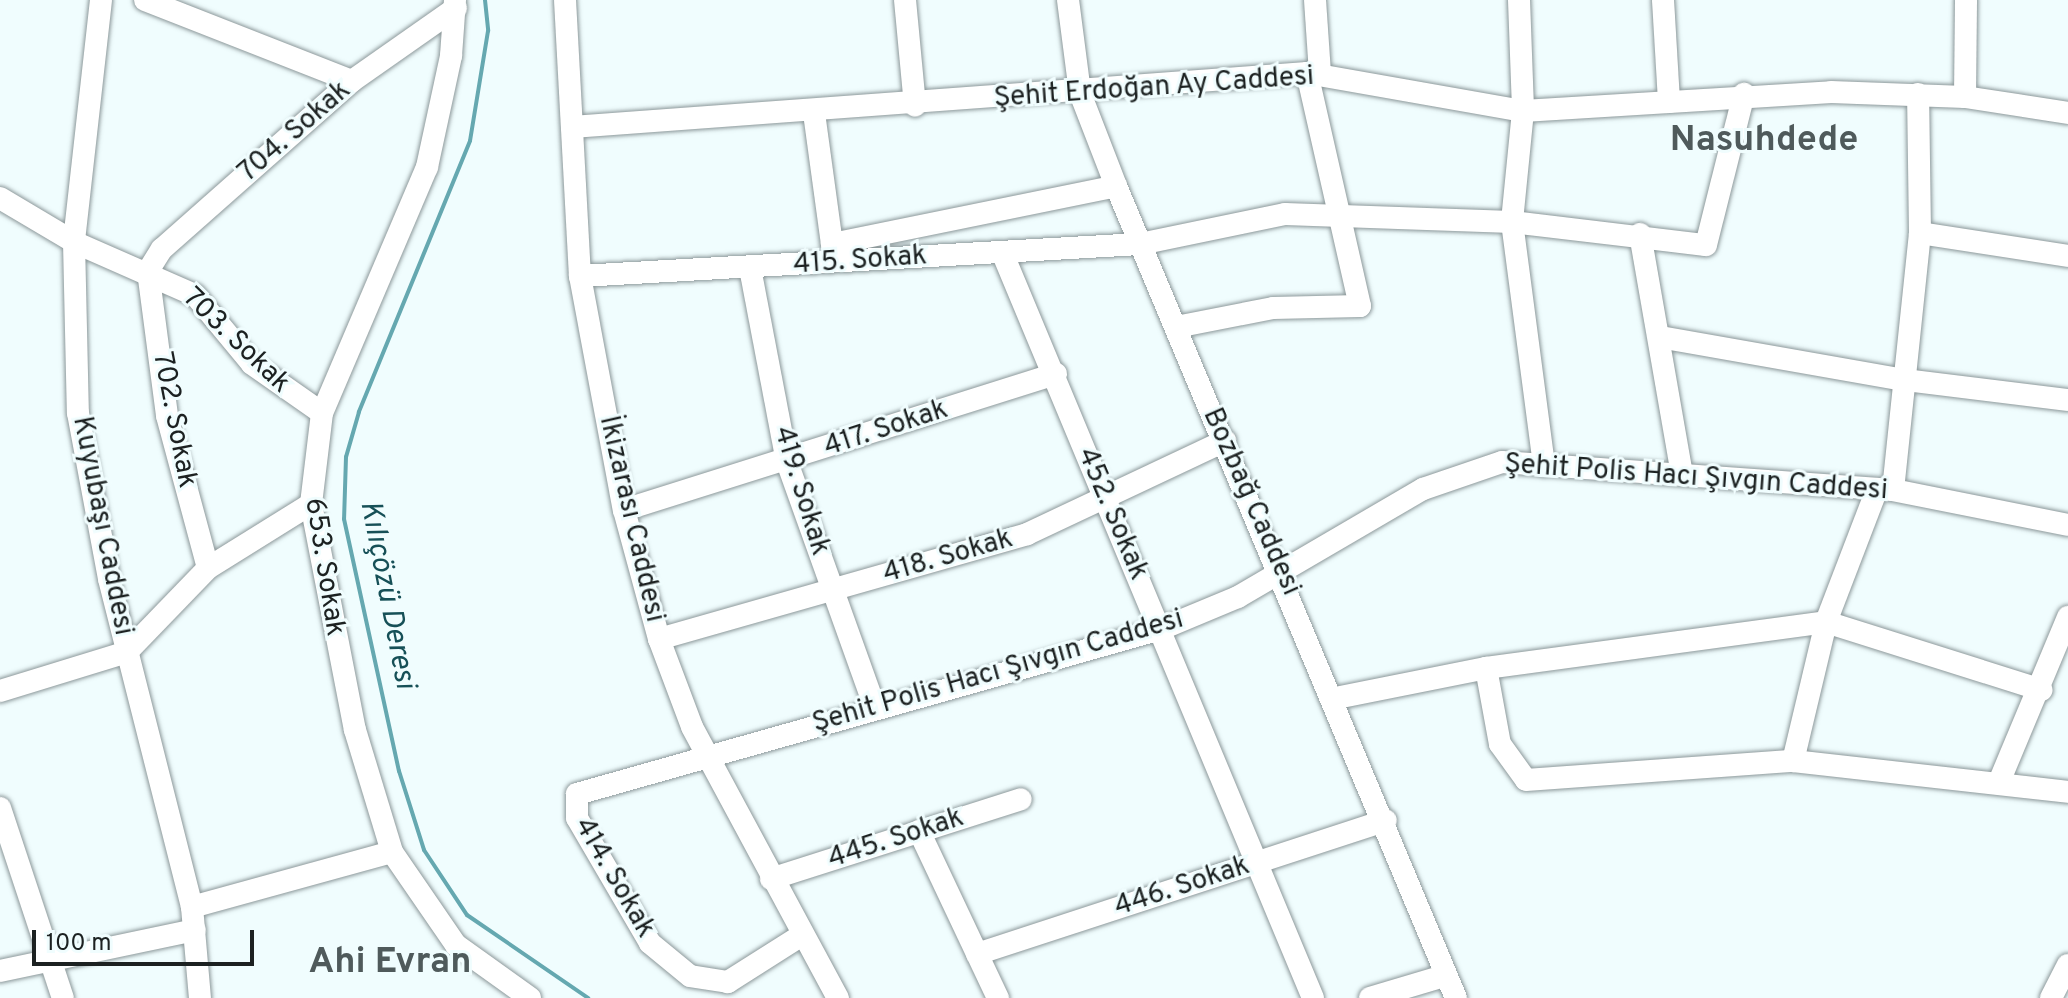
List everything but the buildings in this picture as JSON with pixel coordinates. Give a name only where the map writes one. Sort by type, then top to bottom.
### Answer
[{"type":"street","name":"Kuyubaşı Caddesi","points":[[101,0],[74,242],[83,458],[127,652],[192,907],[200,998]]},
{"type":"street","points":[[145,0],[352,81]]},
{"type":"street","name":"İkizarası Caddesi","points":[[565,0],[580,276],[624,510],[659,639],[706,755],[838,998]]},
{"type":"street","points":[[905,0],[915,106]]},
{"type":"street","name":"Bozbağ Caddesi","points":[[1068,0],[1080,93],[1116,186],[1336,698],[1386,820],[1444,976],[1456,998]]},
{"type":"street","points":[[1176,327],[1273,308],[1360,306],[1339,215],[1314,73],[1315,0]]},
{"type":"street","points":[[1519,0],[1523,111],[1512,222],[1544,466]]},
{"type":"street","points":[[1663,0],[1669,102]]},
{"type":"street","points":[[1965,97],[1966,0]]},
{"type":"street","name":"704. Sokak","points":[[148,271],[162,249],[352,81],[455,4]]},
{"type":"street","name":"653. Sokak","points":[[455,4],[427,167],[322,413],[311,504],[355,730],[392,852],[456,945],[530,998]]},
{"type":"street","name":"Şehit Erdoğan Ay Caddesi","points":[[572,127],[915,106],[1314,73],[1523,111],[1744,94],[1918,94],[1965,97],[2068,113]]},
{"type":"street","name":"415. Sokak","points":[[580,276],[750,268],[834,254],[1002,252],[1140,244],[1285,214],[1512,222],[1640,234],[1706,245],[1744,94]]},
{"type":"street","points":[[1793,761],[1826,622],[1885,490],[1905,380],[1920,233],[1918,94]]},
{"type":"street","points":[[814,113],[834,254],[1116,186]]},
{"type":"street","name":"703. Sokak","points":[[0,198],[74,242],[148,271],[195,295],[252,364],[322,413]]},
{"type":"street","points":[[1920,233],[2068,256]]},
{"type":"street","points":[[1640,234],[1682,474]]},
{"type":"street","name":"452. Sokak","points":[[1002,252],[1056,374],[1254,864],[1313,998]]},
{"type":"street","name":"419. Sokak","points":[[750,268],[787,462],[875,708]]},
{"type":"street","name":"702. Sokak","points":[[148,271],[167,416],[208,568]]},
{"type":"street","points":[[1660,337],[1905,380],[2068,400]]},
{"type":"street","name":"417. Sokak","points":[[624,510],[787,462],[1056,374]]},
{"type":"street","name":"418. Sokak","points":[[659,639],[1027,534],[1225,441]]},
{"type":"street","name":"Şehit Polis Hacı Şıvgın Caddesi","points":[[590,789],[1161,629],[1282,571],[1441,480],[1502,462],[1885,490],[2068,525]]},
{"type":"street","points":[[0,691],[127,652],[208,568],[311,504]]},
{"type":"street","points":[[1999,782],[2042,690],[2068,617]]},
{"type":"street","points":[[1336,698],[1486,668],[1826,622],[2042,690]]},
{"type":"street","points":[[1486,668],[1500,744],[1526,780],[1793,761],[2068,792]]},
{"type":"street","name":"414. Sokak","points":[[590,789],[577,794],[577,818],[667,962],[715,985],[802,935]]},
{"type":"street","name":"445. Sokak","points":[[771,879],[1021,799]]},
{"type":"street","points":[[0,808],[53,960],[63,998]]},
{"type":"street","name":"446. Sokak","points":[[977,954],[1386,820]]},
{"type":"street","points":[[919,831],[998,998]]},
{"type":"street","points":[[192,907],[392,852]]},
{"type":"street","points":[[0,971],[195,930]]},
{"type":"street","points":[[2051,998],[2068,965]]},
{"type":"street","points":[[1370,998],[1444,976]]},
{"type":"waterway","name":"Kılıçözü Deresi","points":[[485,0],[488,31],[470,141],[359,412],[346,457],[344,519],[399,771],[424,850],[467,915],[588,998]]},
{"type":"district","name":"Nasuhdede","points":[[1764,142]]},
{"type":"district","name":"Ahi Evran","points":[[390,964]]}]
